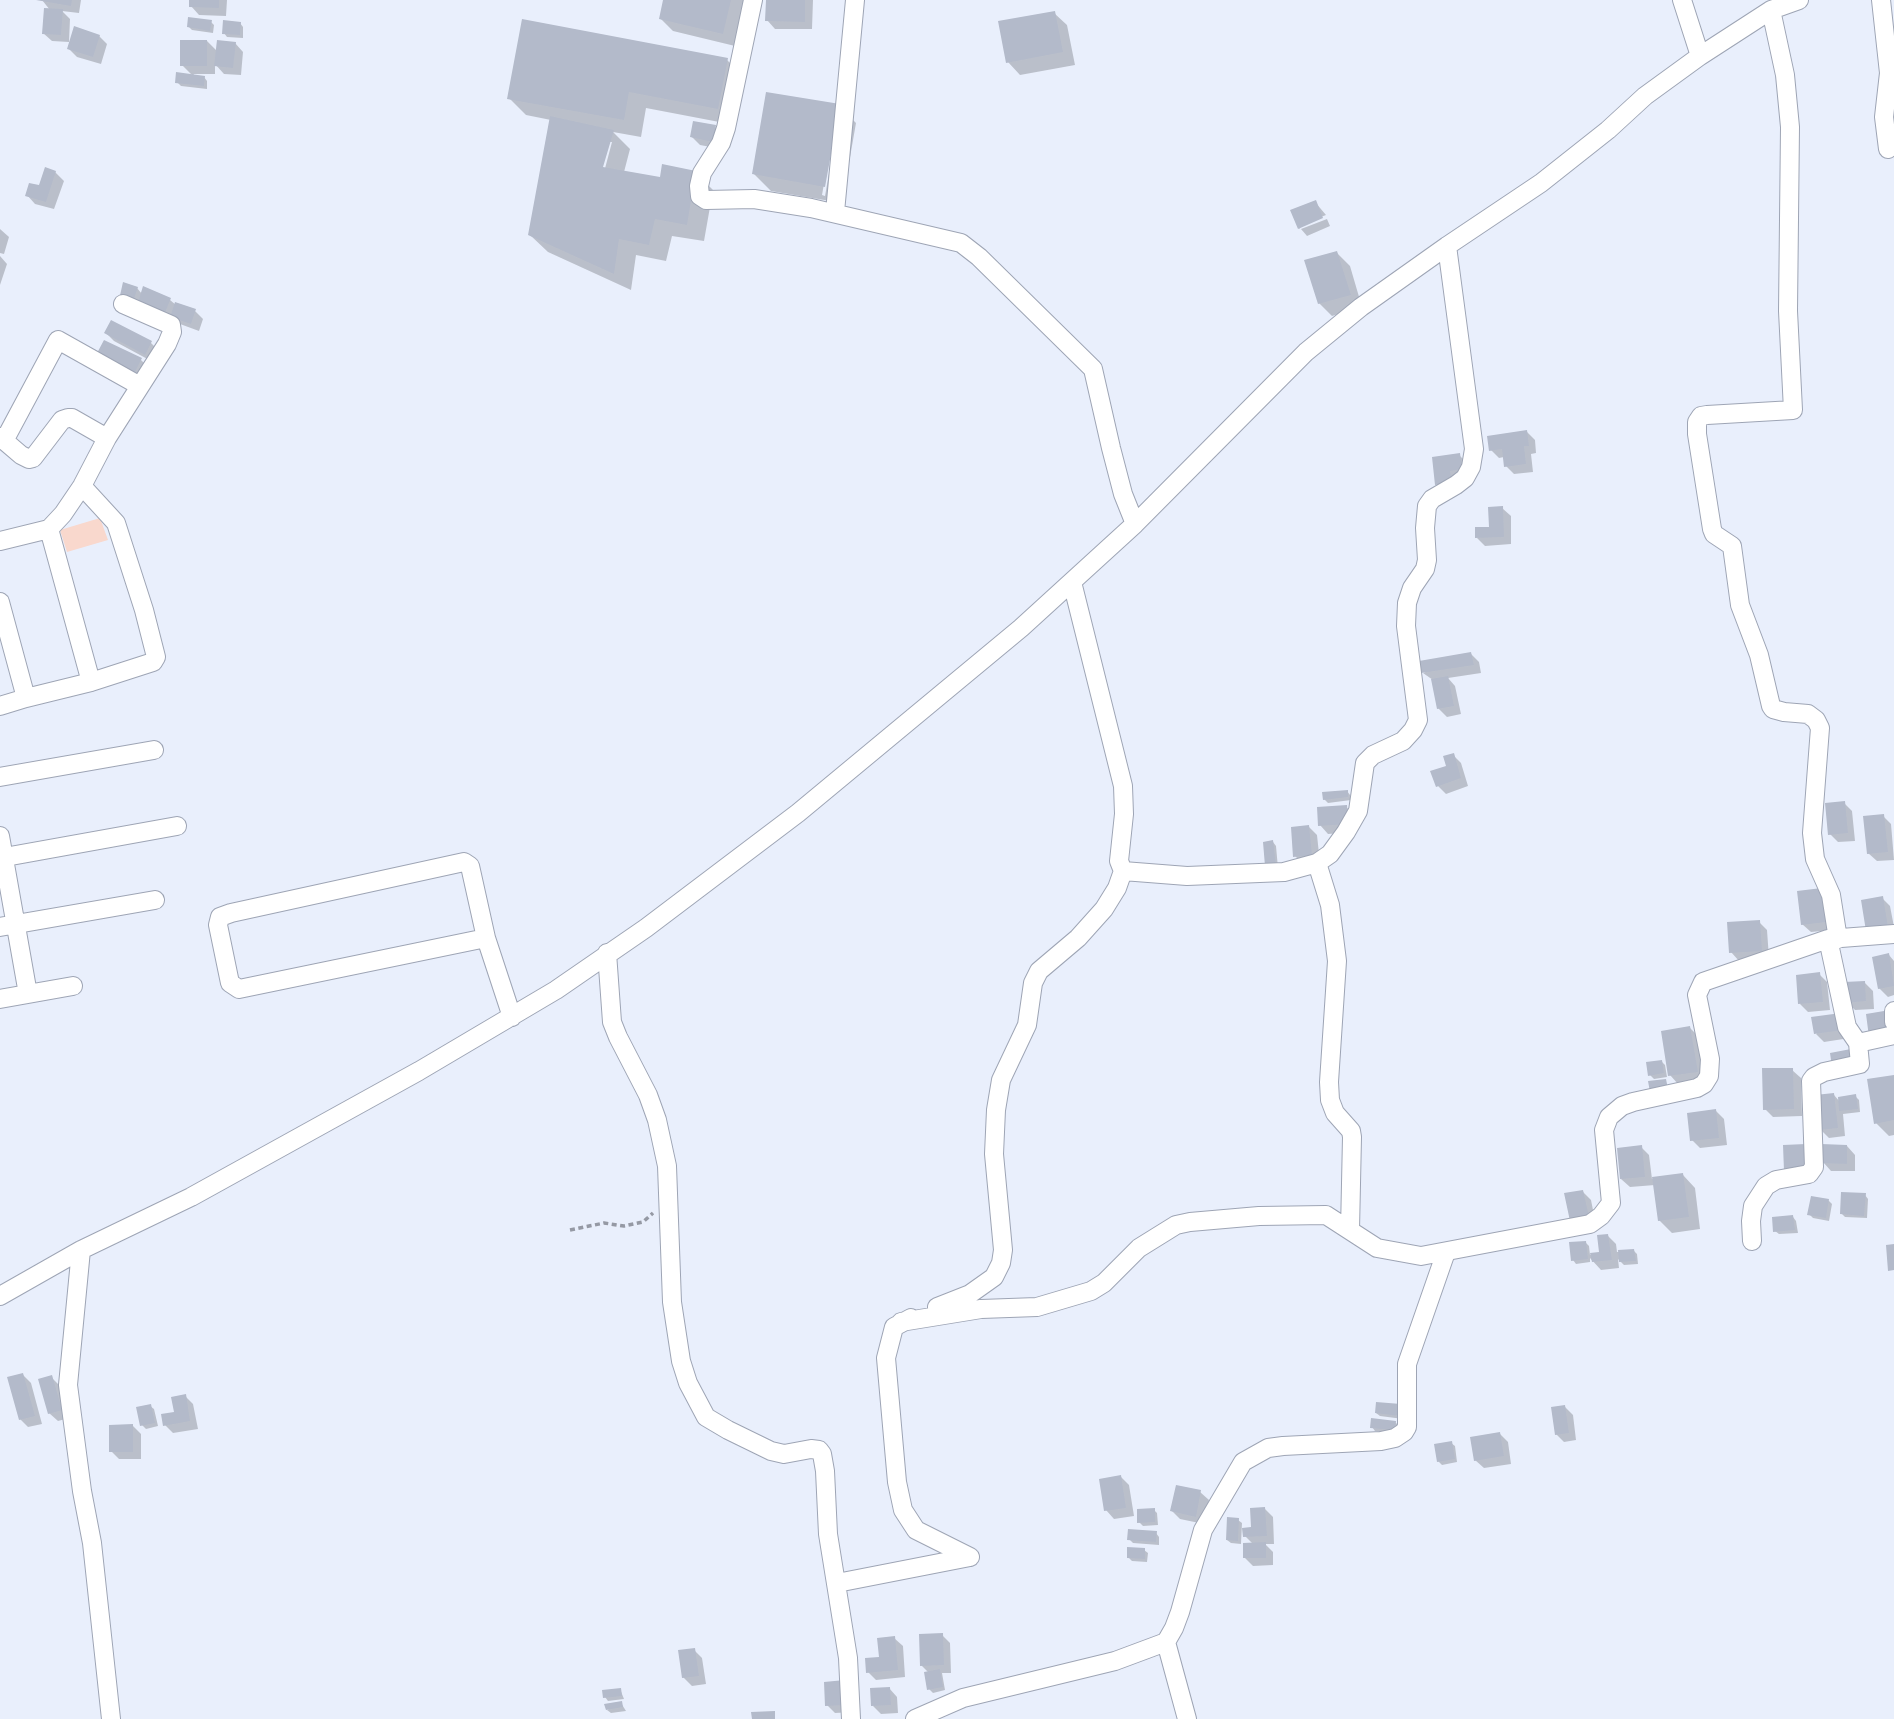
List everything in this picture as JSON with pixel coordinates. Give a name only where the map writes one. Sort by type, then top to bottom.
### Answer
[{"type":"street","points":[[753,0],[726,128],[721,143],[702,173],[700,196],[706,200],[754,200],[835,212],[961,243],[1089,363],[1098,383],[1123,494],[1135,524]]},
{"type":"street","points":[[835,212],[855,0]]},
{"type":"street","points":[[1682,0],[1700,56]]},
{"type":"street","points":[[0,1296],[81,1250],[191,1197],[299,1139],[512,1017],[646,928],[798,813],[1002,643],[1135,524],[1306,352],[1361,307],[1541,183],[1608,130],[1645,96],[1700,56],[1771,10],[1799,0]]},
{"type":"street","points":[[1881,0],[1889,73],[1884,117],[1888,149]]},
{"type":"street","points":[[1752,1241],[1753,1206],[1766,1186],[1776,1180],[1809,1174],[1814,1167],[1811,1081],[1818,1074],[1860,1065],[1858,1043],[1847,1027],[1833,939],[1830,895],[1815,859],[1812,833],[1820,728],[1816,720],[1808,714],[1784,712],[1771,706],[1759,655],[1740,605],[1732,546],[1714,534],[1712,529],[1697,434],[1697,422],[1701,416],[1793,410],[1788,311],[1790,127],[1785,75],[1771,10]]},
{"type":"street","points":[[1123,871],[1187,876],[1284,872],[1317,863],[1339,844],[1354,820],[1360,801],[1365,763],[1373,755],[1403,741],[1413,730],[1418,720],[1406,626],[1407,603],[1412,588],[1425,569],[1427,559],[1424,528],[1427,506],[1432,499],[1465,478],[1471,467],[1474,449],[1447,246]]},
{"type":"street","points":[[2,538],[49,529],[63,514],[82,486],[107,438],[167,344],[173,328],[166,322],[123,304]]},
{"type":"street","points":[[107,438],[68,418],[61,419],[33,458],[21,455],[2,439],[58,340],[140,386]]},
{"type":"street","points":[[0,706],[146,666],[153,663],[156,657],[116,523],[82,486]]},
{"type":"street","points":[[49,529],[91,682]]},
{"type":"street","points":[[837,1583],[970,1557],[916,1530],[903,1510],[897,1482],[886,1358],[894,1327],[970,1294],[995,1277],[1003,1250],[993,1154],[1001,1080],[1027,1025],[1034,983],[1039,971],[1078,938],[1104,909],[1123,871],[1119,861],[1125,814],[1123,786],[1072,582]]},
{"type":"street","points":[[0,602],[26,698]]},
{"type":"street","points":[[0,777],[154,750]]},
{"type":"street","points":[[2,857],[177,826]]},
{"type":"street","points":[[0,836],[8,926],[28,994]]},
{"type":"street","points":[[486,938],[239,989],[230,983],[218,925],[220,917],[231,913],[464,862],[470,866],[486,938],[512,1017]]},
{"type":"street","points":[[1317,863],[1330,905],[1337,961],[1329,1082],[1330,1100],[1335,1113],[1351,1131],[1352,1137],[1350,1230]]},
{"type":"street","points":[[8,926],[155,900]]},
{"type":"street","points":[[901,1322],[970,1310],[1037,1307],[1091,1291],[1104,1283],[1139,1248],[1176,1225],[1190,1222],[1326,1215],[1377,1248],[1421,1256],[1590,1224],[1601,1216],[1611,1202],[1604,1130],[1609,1117],[1622,1106],[1633,1102],[1697,1088],[1704,1084],[1709,1076],[1710,1059],[1697,995],[1703,982],[1833,939],[1894,934]]},
{"type":"street","points":[[607,953],[612,1022],[648,1095],[657,1120],[667,1166],[674,1318],[681,1361],[694,1398],[706,1417],[771,1451],[784,1454],[811,1449],[819,1450],[822,1454],[828,1534],[850,1680],[851,1719]]},
{"type":"street","points":[[0,999],[73,986]]},
{"type":"street","points":[[1894,1011],[1894,1022]]},
{"type":"street","points":[[1858,1043],[1894,1035]]},
{"type":"street","points":[[81,1250],[68,1385],[92,1543],[111,1719]]},
{"type":"street","points":[[915,1719],[963,1698],[1115,1661],[1166,1642],[1180,1612],[1203,1530],[1243,1462],[1268,1448],[1381,1441],[1395,1438],[1405,1432],[1407,1364],[1446,1252]]},
{"type":"street","points":[[1166,1642],[1187,1719]]},
{"type":"path","points":[[570,1230],[604,1223],[624,1226],[643,1222],[668,1196]]},
{"type":"shaded area","points":[[100,518],[108,540],[67,552],[60,530]]},
{"type":"building","points":[[36,0],[72,0],[71,6]]},
{"type":"building","points":[[189,0],[219,0],[219,8],[189,7]]},
{"type":"building","points":[[663,0],[731,0],[723,34],[659,19]]},
{"type":"building","points":[[766,0],[805,0],[805,22],[765,21]]},
{"type":"building","points":[[44,8],[63,9],[61,35],[42,34]]},
{"type":"building","points":[[1055,11],[1063,52],[1006,63],[998,21]]},
{"type":"building","points":[[188,17],[212,20],[210,31],[187,27]]},
{"type":"building","points":[[522,19],[728,58],[718,109],[629,92],[624,120],[507,99]]},
{"type":"building","points":[[223,20],[241,22],[240,35],[222,34]]},
{"type":"building","points":[[74,26],[100,35],[93,57],[67,49]]},
{"type":"building","points":[[180,40],[207,40],[207,66],[180,66]]},
{"type":"building","points":[[217,40],[236,42],[233,68],[214,66]]},
{"type":"building","points":[[176,72],[205,76],[204,86],[175,83]]},
{"type":"building","points":[[766,92],[840,104],[825,187],[752,174]]},
{"type":"building","points":[[550,116],[614,130],[603,167],[660,177],[662,164],[696,171],[687,225],[655,219],[649,245],[619,239],[614,274],[528,235]]},
{"type":"building","points":[[693,121],[716,125],[713,142],[690,137]]},
{"type":"building","points":[[45,167],[56,171],[46,202],[25,196],[29,183],[39,185]]},
{"type":"building","points":[[1316,200],[1323,218],[1298,229],[1290,210]]},
{"type":"building","points":[[1337,251],[1351,295],[1318,304],[1304,260]]},
{"type":"building","points":[[123,282],[138,287],[132,305],[119,300]]},
{"type":"building","points":[[143,286],[171,298],[164,315],[137,306]]},
{"type":"building","points":[[175,302],[196,309],[191,324],[170,317]]},
{"type":"building","points":[[111,320],[152,341],[145,355],[104,333]]},
{"type":"building","points":[[104,340],[142,358],[134,374],[96,355]]},
{"type":"building","points":[[1527,430],[1529,446],[1524,446],[1526,464],[1504,467],[1502,449],[1489,451],[1487,436]]},
{"type":"building","points":[[1460,453],[1462,469],[1450,471],[1452,483],[1435,485],[1432,457]]},
{"type":"building","points":[[1503,506],[1504,537],[1475,538],[1475,527],[1489,527],[1488,507]]},
{"type":"building","points":[[1471,652],[1474,665],[1421,673],[1419,661]]},
{"type":"building","points":[[1448,676],[1454,706],[1437,709],[1431,679]]},
{"type":"building","points":[[1454,753],[1461,778],[1436,787],[1430,771],[1446,766],[1443,756]]},
{"type":"building","points":[[1348,790],[1348,797],[1323,800],[1322,792]]},
{"type":"building","points":[[1845,801],[1848,833],[1828,835],[1825,803]]},
{"type":"building","points":[[1347,805],[1348,824],[1318,826],[1317,807]]},
{"type":"building","points":[[1884,814],[1888,852],[1867,854],[1863,816]]},
{"type":"building","points":[[1309,825],[1312,855],[1293,857],[1291,827]]},
{"type":"building","points":[[1273,840],[1276,865],[1265,866],[1263,842]]},
{"type":"building","points":[[1822,888],[1826,922],[1801,925],[1797,891]]},
{"type":"building","points":[[1883,896],[1888,927],[1866,931],[1861,900]]},
{"type":"building","points":[[1760,920],[1762,951],[1729,953],[1727,922]]},
{"type":"building","points":[[1889,953],[1894,986],[1878,989],[1872,957]]},
{"type":"building","points":[[1820,972],[1823,1002],[1798,1004],[1796,975]]},
{"type":"building","points":[[1865,981],[1866,1001],[1845,1003],[1844,982]]},
{"type":"building","points":[[1884,1011],[1888,1034],[1869,1037],[1866,1014]]},
{"type":"building","points":[[1841,1013],[1843,1030],[1814,1034],[1811,1017]]},
{"type":"building","points":[[1690,1026],[1698,1072],[1668,1076],[1661,1031]]},
{"type":"building","points":[[1851,1049],[1853,1063],[1832,1067],[1830,1053]]},
{"type":"building","points":[[1662,1060],[1664,1073],[1648,1076],[1646,1062]]},
{"type":"building","points":[[1762,1068],[1793,1068],[1794,1109],[1763,1110]]},
{"type":"building","points":[[1894,1075],[1894,1120],[1874,1124],[1867,1079]]},
{"type":"building","points":[[1666,1079],[1668,1089],[1650,1092],[1648,1081]]},
{"type":"building","points":[[1834,1093],[1838,1128],[1819,1130],[1815,1095]]},
{"type":"building","points":[[1856,1094],[1858,1109],[1839,1111],[1838,1097]]},
{"type":"building","points":[[1716,1109],[1719,1138],[1690,1141],[1687,1113]]},
{"type":"building","points":[[1806,1144],[1807,1170],[1784,1171],[1783,1145]]},
{"type":"building","points":[[1821,1144],[1847,1145],[1847,1164],[1821,1163]]},
{"type":"building","points":[[1642,1145],[1645,1177],[1620,1179],[1617,1148]]},
{"type":"building","points":[[1683,1173],[1689,1217],[1658,1221],[1652,1177]]},
{"type":"building","points":[[1583,1190],[1589,1217],[1570,1221],[1564,1193]]},
{"type":"building","points":[[1841,1192],[1866,1193],[1864,1216],[1840,1214]]},
{"type":"building","points":[[1811,1196],[1829,1199],[1826,1218],[1807,1215]]},
{"type":"building","points":[[1793,1215],[1795,1230],[1773,1232],[1772,1217]]},
{"type":"building","points":[[1608,1234],[1612,1260],[1592,1262],[1590,1253],[1599,1252],[1597,1235]]},
{"type":"building","points":[[1586,1241],[1588,1259],[1571,1261],[1569,1242]]},
{"type":"building","points":[[1894,1244],[1894,1270],[1888,1271],[1886,1245]]},
{"type":"building","points":[[1634,1249],[1636,1261],[1619,1262],[1618,1250]]},
{"type":"building","points":[[23,1373],[35,1416],[19,1420],[7,1377]]},
{"type":"building","points":[[52,1375],[62,1410],[48,1414],[38,1379]]},
{"type":"building","points":[[186,1394],[190,1421],[163,1426],[161,1414],[174,1412],[171,1397]]},
{"type":"building","points":[[1376,1402],[1401,1404],[1400,1416],[1375,1413]]},
{"type":"building","points":[[151,1404],[155,1423],[140,1426],[136,1407]]},
{"type":"building","points":[[1565,1405],[1569,1433],[1555,1435],[1551,1407]]},
{"type":"building","points":[[1371,1418],[1396,1421],[1395,1430],[1370,1428]]},
{"type":"building","points":[[133,1424],[133,1452],[109,1452],[109,1425]]},
{"type":"building","points":[[1500,1432],[1504,1456],[1474,1461],[1470,1437]]},
{"type":"building","points":[[1452,1441],[1455,1459],[1437,1462],[1434,1444]]},
{"type":"building","points":[[1121,1475],[1126,1508],[1104,1511],[1099,1479]]},
{"type":"building","points":[[1176,1485],[1201,1490],[1196,1517],[1170,1511]]},
{"type":"building","points":[[1265,1507],[1267,1536],[1243,1537],[1242,1528],[1251,1527],[1250,1508]]},
{"type":"building","points":[[1155,1508],[1155,1522],[1137,1523],[1137,1509]]},
{"type":"building","points":[[1227,1517],[1239,1518],[1238,1541],[1226,1540]]},
{"type":"building","points":[[1128,1529],[1157,1531],[1156,1542],[1127,1540]]},
{"type":"building","points":[[1266,1542],[1266,1558],[1243,1558],[1243,1543]]},
{"type":"building","points":[[1127,1547],[1145,1548],[1145,1559],[1127,1558]]},
{"type":"building","points":[[943,1633],[944,1665],[920,1666],[919,1634]]},
{"type":"building","points":[[895,1636],[898,1670],[866,1673],[865,1658],[879,1657],[877,1638]]},
{"type":"building","points":[[695,1648],[699,1676],[682,1678],[678,1650]]},
{"type":"building","points":[[940,1669],[943,1687],[927,1690],[924,1672]]},
{"type":"building","points":[[845,1680],[846,1705],[825,1706],[824,1682]]},
{"type":"building","points":[[890,1687],[891,1705],[871,1706],[870,1688]]},
{"type":"building","points":[[621,1688],[622,1696],[603,1698],[602,1690]]},
{"type":"building","points":[[622,1701],[623,1707],[606,1710],[604,1704]]},
{"type":"building","points":[[775,1711],[775,1719],[752,1719],[751,1712]]}]
